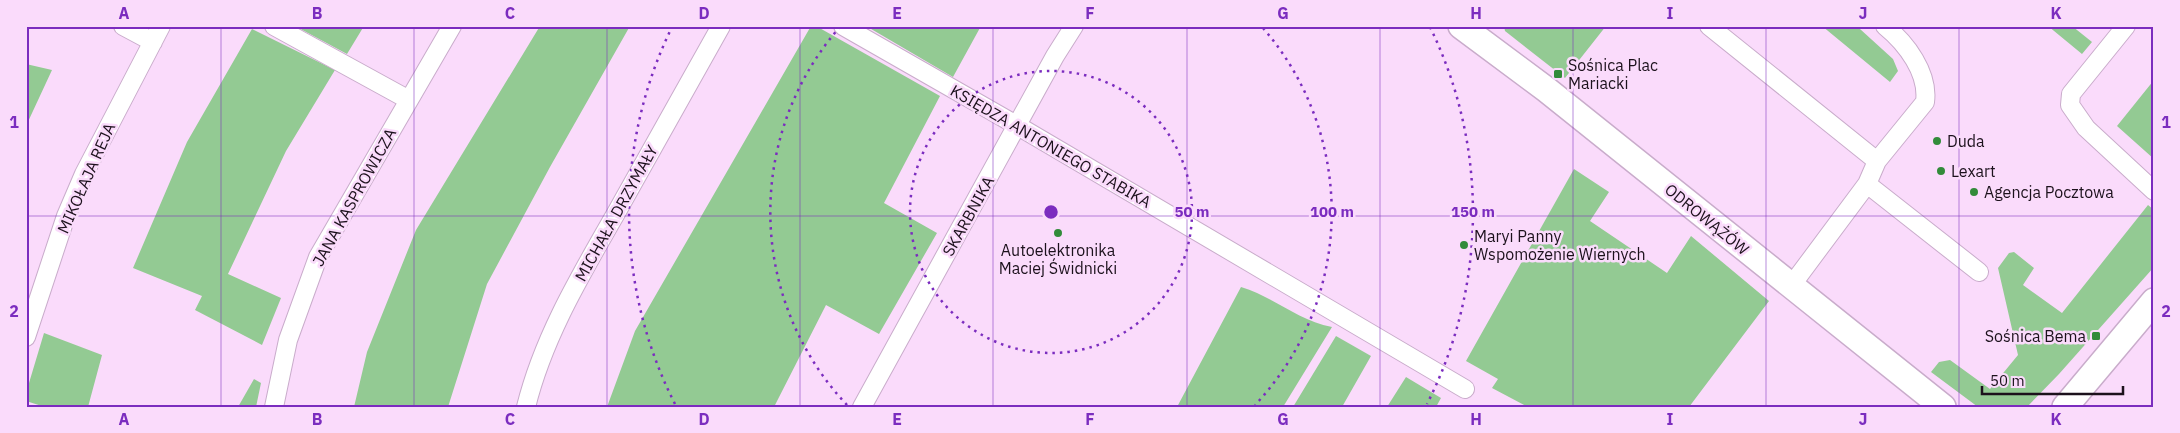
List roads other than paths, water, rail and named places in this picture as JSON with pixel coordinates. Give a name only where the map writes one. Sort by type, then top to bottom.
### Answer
[{"type":"street","points":[[123,26],[153,42]]},
{"type":"street","name":"MIKOŁAJA REJA","points":[[26,337],[66,216],[84,174],[161,26]]},
{"type":"street","points":[[274,26],[409,100]]},
{"type":"street","name":"JANA KASPROWICZA","points":[[274,407],[288,340],[318,257],[452,26]]},
{"type":"street","name":"MICHAŁA DRZYMAŁY","points":[[526,407],[531,386],[552,330],[586,265],[721,26]]},
{"type":"street","name":"KSIĘDZA ANTONIEGO STABIKA","points":[[843,26],[1018,126],[1465,389]]},
{"type":"street","name":"SKARBNIKA","points":[[862,407],[1074,26]]},
{"type":"street","points":[[1709,26],[1877,161]]},
{"type":"street","points":[[1791,286],[1867,184],[1877,161],[1922,108],[1926,94],[1911,53],[1900,38],[1885,26]]},
{"type":"street","points":[[2126,26],[2071,94],[2070,105],[2086,128],[2154,191]]},
{"type":"street","name":"ODROWĄŻÓW","points":[[1469,28],[1943,407]]},
{"type":"street","points":[[1867,184],[1980,272]]},
{"type":"street","points":[[2065,407],[2154,301]]},
{"type":"place","name":"Sośnica Plac Mariacki","points":[[1558,74]]},
{"type":"place","name":"Duda","points":[[1937,141]]},
{"type":"place","name":"Lexart","points":[[1941,171]]},
{"type":"place","name":"Agencja Pocztowa","points":[[1974,192]]},
{"type":"place","name":"Autoelektronika Maciej Świdnicki","points":[[1058,233]]},
{"type":"place","name":"Maryi Panny Wspomożenie Wiernych","points":[[1464,245]]},
{"type":"place","name":"Sośnica Bema","points":[[2096,336]]}]
